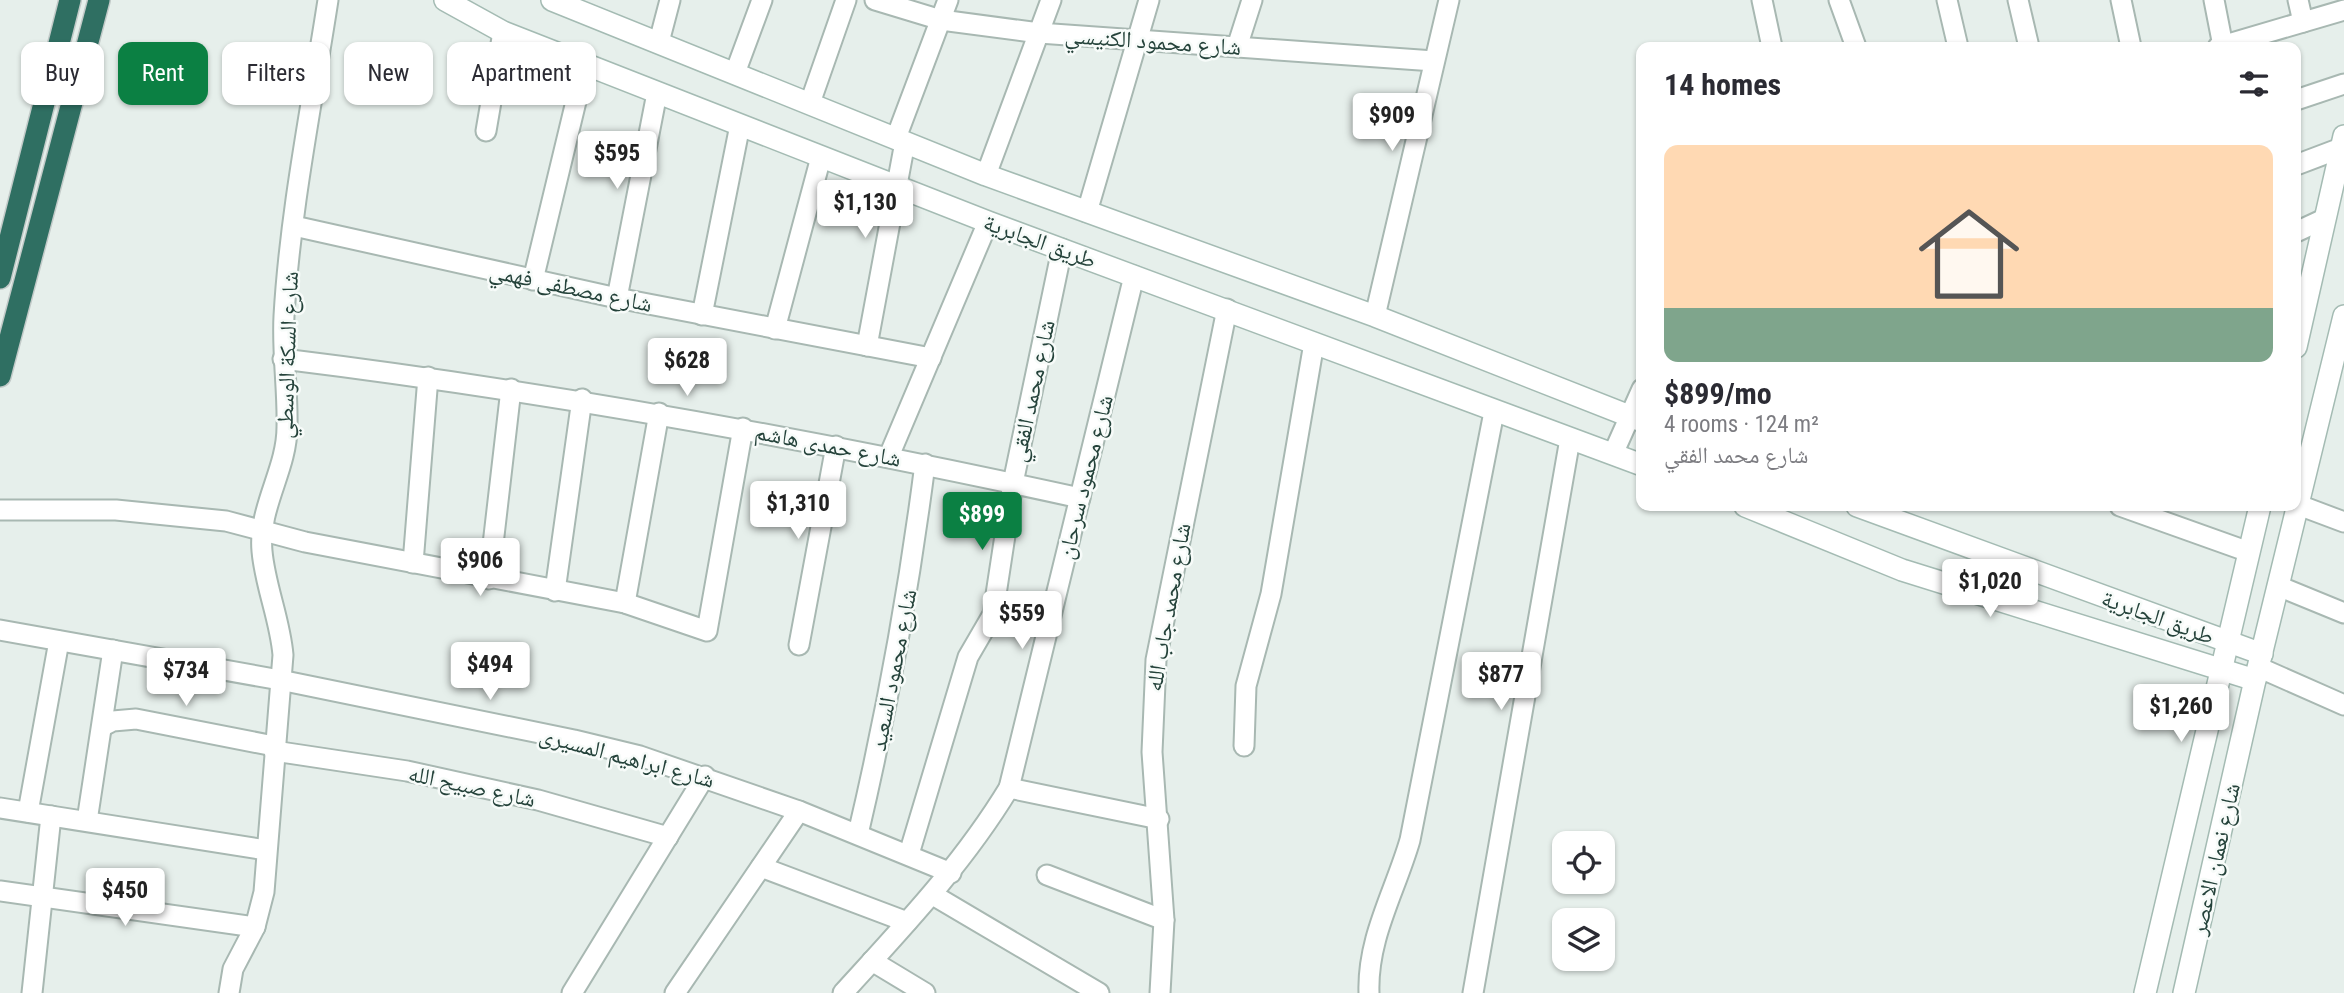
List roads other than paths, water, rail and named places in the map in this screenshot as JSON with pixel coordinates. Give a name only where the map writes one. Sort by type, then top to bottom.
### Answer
[{"type":"highway","points":[[0,278],[70,0]]},
{"type":"highway","points":[[0,376],[99,0]]},
{"type":"street","name":"شارع السكة الوسطي","points":[[229,993],[233,969],[255,927],[264,892],[280,680],[281,629],[266,572],[262,532],[265,511],[286,444],[283,359],[287,282],[328,0]]},
{"type":"street","name":"طريق الجابرية","points":[[445,0],[503,32],[529,42]]},
{"type":"street","name":"طريق الجابرية","points":[[552,0],[573,4],[986,175],[1375,316],[1636,418]]},
{"type":"street","points":[[660,42],[670,0]]},
{"type":"street","points":[[735,73],[762,0]]},
{"type":"street","points":[[810,103],[846,0]]},
{"type":"street","name":"شارع محمود الكنيسي","points":[[875,0],[941,20],[1039,33],[1434,61]]},
{"type":"street","points":[[867,346],[895,186],[900,140],[948,0]]},
{"type":"street","points":[[986,175],[1051,0]]},
{"type":"street","points":[[1087,212],[1135,40],[1149,0]]},
{"type":"street","points":[[1237,47],[1252,0]]},
{"type":"street","points":[[1375,316],[1449,0]]},
{"type":"street","points":[[1762,0],[1771,42]]},
{"type":"street","points":[[1839,0],[1854,42]]},
{"type":"street","points":[[1947,0],[1957,42]]},
{"type":"street","points":[[2018,0],[2028,42]]},
{"type":"street","points":[[2121,0],[2130,42]]},
{"type":"street","points":[[2214,0],[2220,42]]},
{"type":"street","points":[[2298,0],[2303,22]]},
{"type":"street","points":[[2235,42],[2344,10]]},
{"type":"street","points":[[486,131],[503,32]]},
{"type":"street","name":"طريق الجابرية","points":[[596,68],[988,222],[1636,463]]},
{"type":"street","points":[[2301,98],[2344,83]]},
{"type":"street","points":[[617,298],[657,93]]},
{"type":"street","points":[[533,280],[575,105]]},
{"type":"street","points":[[702,315],[740,125]]},
{"type":"street","points":[[2301,163],[2343,142]]},
{"type":"street","points":[[2301,323],[2343,142]]},
{"type":"street","points":[[775,329],[821,157]]},
{"type":"street","points":[[2301,230],[2324,219]]},
{"type":"street","points":[[889,456],[988,222]]},
{"type":"street","name":"شارع مصطفى فهمي","points":[[295,226],[617,298],[931,358]]},
{"type":"street","name":"شارع محمد الفقي","points":[[909,854],[968,657],[993,614],[1013,483],[1062,249]]},
{"type":"street","name":"شارع محمود سرحان","points":[[843,993],[951,873],[982,832],[1009,788],[1134,276]]},
{"type":"street","name":"شارع محمد جاب الله","points":[[1160,993],[1164,920],[1159,819],[1152,752],[1156,660],[1227,309]]},
{"type":"street","name":"شارع نعمان الاعصر","points":[[2301,471],[2305,438],[2343,326]]},
{"type":"street","points":[[1244,746],[1246,685],[1270,593],[1314,343]]},
{"type":"street","name":"شارع حمدى هاشم","points":[[283,359],[582,399],[889,456],[1080,498]]},
{"type":"street","points":[[413,563],[428,377]]},
{"type":"street","points":[[489,579],[511,389]]},
{"type":"street","points":[[555,591],[582,399]]},
{"type":"street","points":[[1368,993],[1372,942],[1399,879],[1410,840],[1494,412]]},
{"type":"street","points":[[625,603],[659,413]]},
{"type":"street","points":[[1613,454],[1636,418]]},
{"type":"street","points":[[0,510],[153,512],[226,522],[262,532],[489,579],[625,603],[708,631],[743,429]]},
{"type":"street","points":[[1473,993],[1570,439]]},
{"type":"street","points":[[799,645],[836,446]]},
{"type":"street","name":"شارع محمود السعيد","points":[[858,834],[890,698],[909,588],[925,464]]},
{"type":"street","points":[[2301,506],[2344,522]]},
{"type":"street","name":"طريق الجابرية","points":[[1757,511],[1902,570],[2221,667],[2258,667]]},
{"type":"street","name":"طريق الجابرية","points":[[1873,511],[2227,642],[2258,667]]},
{"type":"street","points":[[2134,511],[2249,552]]},
{"type":"street","name":"شارع نعمان الاعصر","points":[[2144,993],[2259,511]]},
{"type":"street","name":"شارع نعمان الاعصر","points":[[2184,993],[2295,511]]},
{"type":"street","points":[[2278,586],[2344,613]]},
{"type":"street","name":"شارع ابراهيم المسيرى","points":[[0,631],[280,680],[574,740],[705,776],[909,854],[951,873]]},
{"type":"street","points":[[28,812],[59,641]]},
{"type":"street","points":[[87,821],[113,650]]},
{"type":"street","points":[[2258,667],[2344,705]]},
{"type":"street","name":"شارع صبيح الله","points":[[103,726],[113,720],[136,719],[274,748],[407,771],[668,837]]},
{"type":"street","points":[[572,993],[705,776]]},
{"type":"street","points":[[1009,788],[1159,819]]},
{"type":"street","points":[[0,807],[266,850]]},
{"type":"street","points":[[675,993],[799,811]]},
{"type":"street","points":[[32,993],[51,816]]},
{"type":"street","points":[[761,867],[907,922]]},
{"type":"street","points":[[1047,875],[1164,920]]},
{"type":"street","points":[[0,891],[255,927]]},
{"type":"street","points":[[933,895],[1099,993]]},
{"type":"street","points":[[872,961],[925,993]]}]
